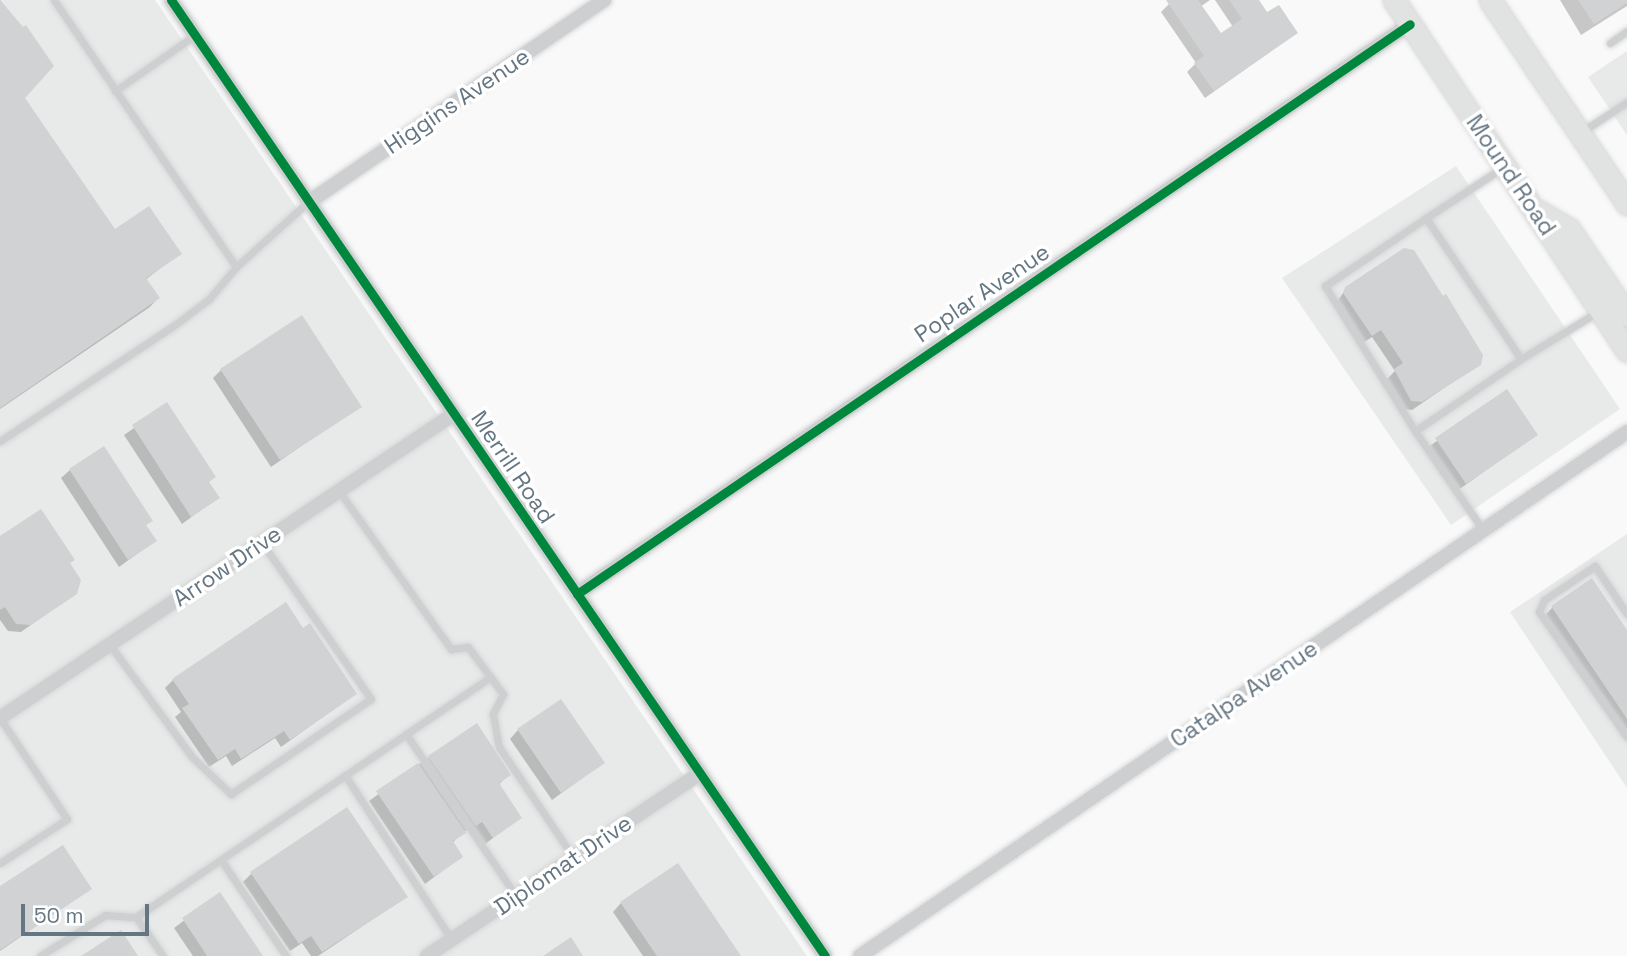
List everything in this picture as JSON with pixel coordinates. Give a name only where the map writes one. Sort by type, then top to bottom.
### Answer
[{"type":"main road","name":"Mound Road","points":[[1394,0],[1534,208],[1569,229],[1615,308]]},
{"type":"main road","points":[[1490,0],[1627,204]]},
{"type":"main road","points":[[1615,308],[1627,351]]},
{"type":"street","name":"Merrill Road","points":[[171,0],[825,956]]},
{"type":"street","name":"Higgins Avenue","points":[[309,202],[604,0]]},
{"type":"street","name":"Poplar Avenue","points":[[576,594],[1410,24]]},
{"type":"street","name":"Arrow Drive","points":[[0,718],[454,414]]},
{"type":"street","name":"Catalpa Avenue","points":[[860,956],[1627,432]]},
{"type":"street","name":"Diplomat Drive","points":[[427,956],[699,774]]},
{"type":"lane","points":[[54,0],[236,267]]},
{"type":"lane","points":[[1610,43],[1627,32]]},
{"type":"lane","points":[[115,91],[195,35]]},
{"type":"lane","points":[[1580,134],[1627,102]]},
{"type":"lane","points":[[1483,530],[1415,431],[1325,286],[1505,166]]},
{"type":"lane","points":[[0,441],[176,324],[209,299],[236,267],[309,202]]},
{"type":"lane","points":[[1426,218],[1521,359]]},
{"type":"lane","points":[[1415,431],[1521,359],[1615,308]]},
{"type":"lane","points":[[339,491],[451,649],[468,647],[503,694],[493,714],[499,747],[574,858]]},
{"type":"lane","points":[[110,645],[192,757],[231,794],[371,698],[262,543]]},
{"type":"lane","points":[[1627,614],[1595,566],[1544,600],[1539,612],[1627,737]]},
{"type":"lane","points":[[40,956],[105,915],[136,917],[489,677]]},
{"type":"lane","points":[[0,718],[67,819],[0,863]]},
{"type":"lane","points":[[406,734],[516,896]]},
{"type":"lane","points":[[345,775],[451,940]]},
{"type":"lane","points":[[221,860],[286,956]]},
{"type":"lane","points":[[136,917],[163,956]]},
{"type":"shaded area","points":[[0,0],[155,0],[807,956],[0,956]]},
{"type":"shaded area","points":[[1627,51],[1627,135],[1588,77]]},
{"type":"shaded area","points":[[1456,166],[1620,409],[1451,525],[1282,278]]},
{"type":"shaded area","points":[[1627,534],[1627,788],[1510,612]]},
{"type":"building","points":[[0,0],[23,27],[26,25],[54,66],[25,98],[115,229],[149,206],[182,254],[146,278],[160,298],[0,408]]},
{"type":"building","points":[[1166,0],[1198,0],[1221,33],[1242,19],[1229,0],[1259,0],[1267,12],[1279,5],[1298,33],[1214,91],[1194,63],[1204,56]]},
{"type":"building","points":[[1578,0],[1627,0],[1627,3],[1594,24]]},
{"type":"building","points":[[1404,248],[1414,250],[1443,296],[1446,294],[1483,355],[1481,365],[1422,402],[1411,401],[1394,369],[1403,363],[1381,330],[1372,336],[1343,293],[1345,287]]},
{"type":"building","points":[[302,315],[362,407],[280,460],[220,369]]},
{"type":"building","points":[[1507,389],[1538,435],[1466,484],[1435,438]]},
{"type":"building","points":[[167,402],[216,477],[209,482],[220,498],[191,517],[132,425]]},
{"type":"building","points":[[104,446],[153,521],[146,525],[157,541],[128,560],[69,469]]},
{"type":"building","points":[[41,509],[75,560],[70,563],[81,580],[77,594],[31,625],[16,624],[5,607],[0,610],[0,536]]},
{"type":"building","points":[[1592,578],[1627,630],[1627,719],[1551,606]]},
{"type":"building","points":[[286,602],[303,628],[310,623],[357,694],[290,740],[284,731],[241,759],[235,749],[218,760],[182,708],[189,704],[172,679]]},
{"type":"building","points":[[561,699],[605,763],[561,793],[517,729]]},
{"type":"building","points":[[477,723],[511,775],[499,783],[522,818],[493,838],[482,822],[476,826],[428,756]]},
{"type":"building","points":[[418,763],[466,833],[453,841],[463,857],[434,877],[376,791]]},
{"type":"building","points":[[347,807],[408,897],[322,952],[311,936],[299,944],[250,872]]},
{"type":"building","points":[[63,845],[92,889],[0,950],[0,886]]},
{"type":"building","points":[[678,863],[741,956],[657,956],[620,902]]},
{"type":"building","points":[[220,892],[263,956],[207,956],[182,918]]},
{"type":"building","points":[[121,930],[138,956],[81,956]]},
{"type":"building","points":[[571,937],[583,956],[543,956]]},
{"type":"cycle path","points":[[171,0],[825,956]]},
{"type":"cycle path","points":[[577,594],[1410,24]]}]
